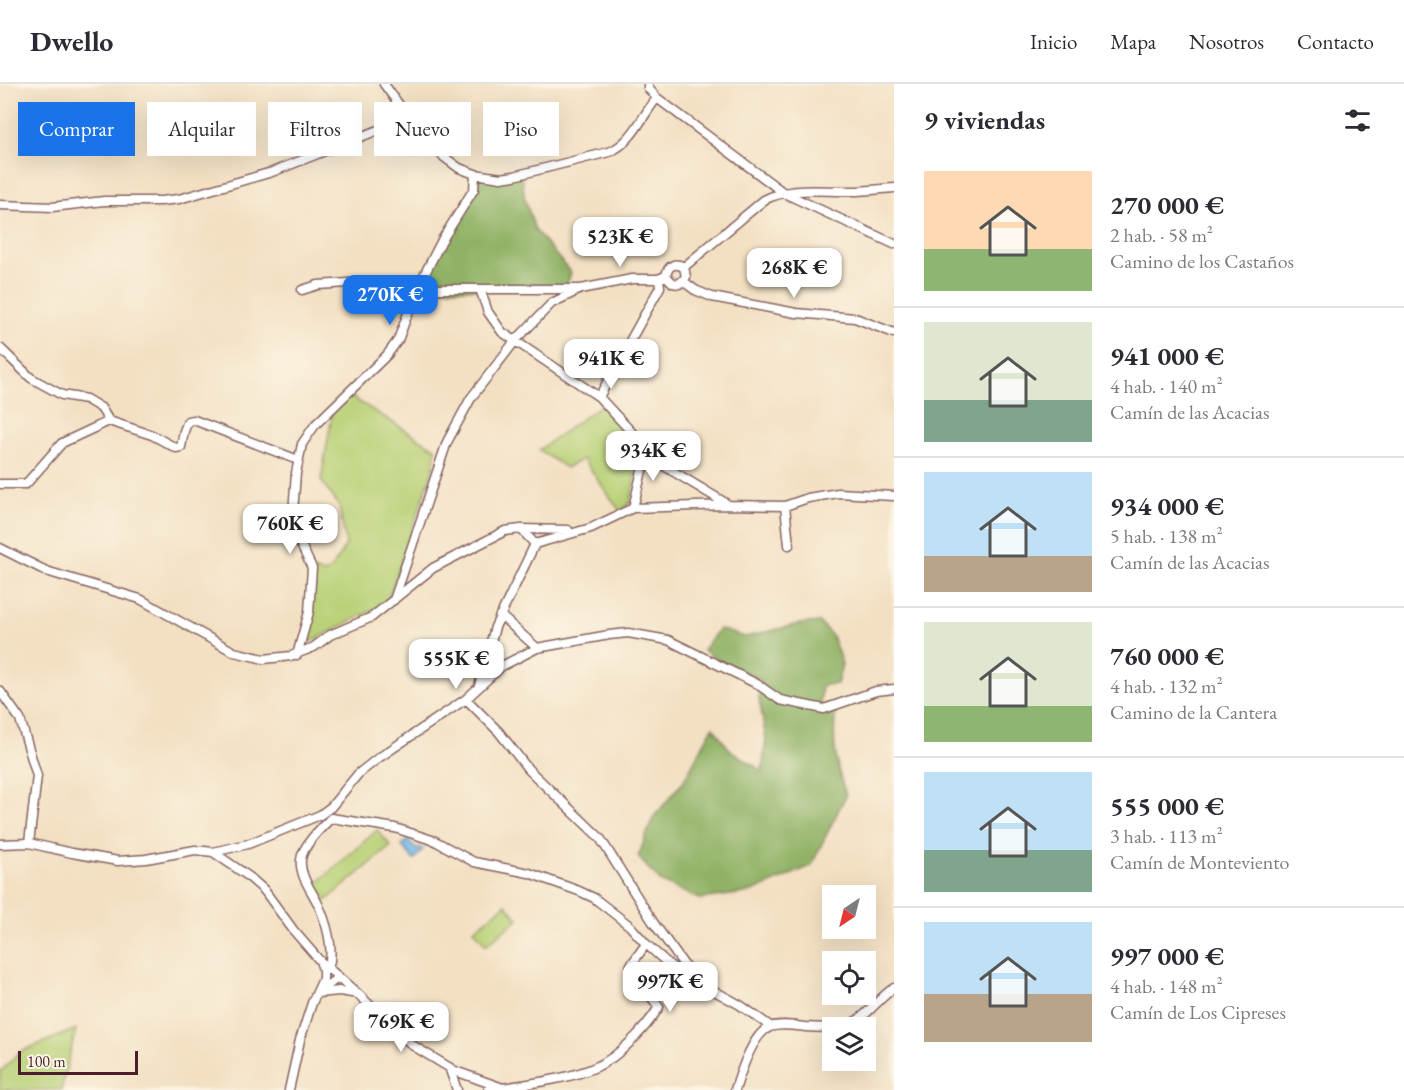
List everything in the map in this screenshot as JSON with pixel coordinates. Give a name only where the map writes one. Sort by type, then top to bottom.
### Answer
[{"type":"street","points":[[384,84],[398,102]]},
{"type":"street","points":[[648,84],[648,88],[657,98],[784,193],[894,244]]},
{"type":"street","points":[[443,156],[459,168],[475,174],[501,178],[609,152],[621,147],[628,140],[657,98]]},
{"type":"street","points":[[0,205],[52,207],[104,201],[179,199],[272,172],[374,132]]},
{"type":"street","points":[[297,655],[309,612],[312,568],[292,526],[298,460],[302,444],[315,425],[387,355],[398,340],[417,289],[442,240],[474,189],[475,174]]},
{"type":"street","points":[[684,267],[772,196],[810,190],[850,191],[894,188]]},
{"type":"street","points":[[302,290],[318,285],[363,282],[417,289],[581,289],[632,279],[663,277],[679,284],[683,281],[686,272],[684,267],[678,264],[668,269],[663,277],[660,287],[599,397]]},
{"type":"street","points":[[683,281],[695,290],[712,297],[796,313],[855,318],[894,333]]},
{"type":"street","points":[[480,289],[493,321],[502,332],[599,397],[661,464],[728,505]]},
{"type":"street","points":[[537,289],[546,298],[549,307]]},
{"type":"street","points":[[394,600],[447,442],[471,398],[515,341],[552,303],[581,289]]},
{"type":"street","points":[[0,348],[31,378],[62,394],[86,399],[101,408],[109,421],[152,435],[176,448],[181,447],[188,421],[194,420],[298,460]]},
{"type":"street","points":[[0,484],[26,484],[62,443],[109,421]]},
{"type":"street","points":[[633,508],[647,450]]},
{"type":"street","points":[[479,687],[484,661],[500,615],[535,544],[591,528],[612,520],[633,508],[785,506],[807,498],[838,492],[894,496]]},
{"type":"street","points":[[785,506],[789,545]]},
{"type":"street","points":[[521,529],[535,544]]},
{"type":"street","points":[[0,548],[46,571],[140,599],[234,652],[264,659],[297,655],[314,647],[330,635],[372,616],[433,568],[505,531],[578,530]]},
{"type":"street","points":[[500,615],[537,648]]},
{"type":"street","points":[[0,844],[29,843],[118,861],[146,859],[195,850],[213,852],[248,844],[320,815],[331,807],[358,774],[377,759],[466,699],[502,666],[537,648],[628,633],[668,640],[756,684],[780,700],[824,709],[876,691],[894,689]]},
{"type":"street","points":[[0,692],[20,719],[37,776],[29,843]]},
{"type":"street","points":[[466,699],[499,732],[528,769],[600,838],[653,922],[698,984]]},
{"type":"street","points":[[328,968],[331,956],[326,931],[319,905],[301,870],[300,858],[331,818],[395,828],[435,841],[474,862],[528,873],[594,898],[630,926],[646,944],[683,977],[740,1005],[770,1026],[818,1028],[849,1025],[864,1015],[894,988]]},
{"type":"street","points":[[213,852],[264,890],[294,931],[320,961],[358,993],[412,1045],[449,1067],[504,1089]]},
{"type":"street","points":[[488,1090],[504,1089],[571,1075],[609,1060],[650,1022],[658,1007],[638,980],[631,964],[646,944]]},
{"type":"street","points":[[289,1090],[300,1040],[322,979],[323,969],[320,961]]},
{"type":"street","points":[[317,993],[339,977]]},
{"type":"street","points":[[317,993],[340,991],[358,993]]},
{"type":"street","points":[[735,1090],[747,1054],[763,1031],[770,1026]]},
{"type":"street","points":[[449,1067],[457,1090]]},
{"type":"green space","points":[[475,174],[522,174],[524,196],[535,230],[571,273],[565,289],[417,289],[474,189]]},
{"type":"green space","points":[[348,395],[436,449],[434,466],[388,600],[308,643],[314,571],[325,573],[333,567],[346,544],[339,506],[321,480],[333,409]]},
{"type":"green space","points":[[601,405],[641,448],[630,503],[620,511],[583,459],[566,468],[539,450]]},
{"type":"green space","points":[[819,622],[832,636],[842,664],[837,684],[822,685],[820,704],[836,708],[835,752],[846,795],[811,866],[752,892],[700,899],[661,882],[638,857],[653,818],[683,782],[713,727],[730,750],[762,771],[766,739],[759,698],[761,680],[718,660],[703,650],[719,629],[745,637],[799,624]]},
{"type":"green space","points":[[377,830],[391,846],[326,901],[315,885]]},
{"type":"green space","points":[[506,904],[518,919],[486,945],[474,930]]},
{"type":"green space","points":[[76,1029],[61,1090],[0,1090],[0,1072],[20,1052]]},
{"type":"water","points":[[408,840],[417,850],[420,847],[423,849],[414,860],[402,846]]}]
